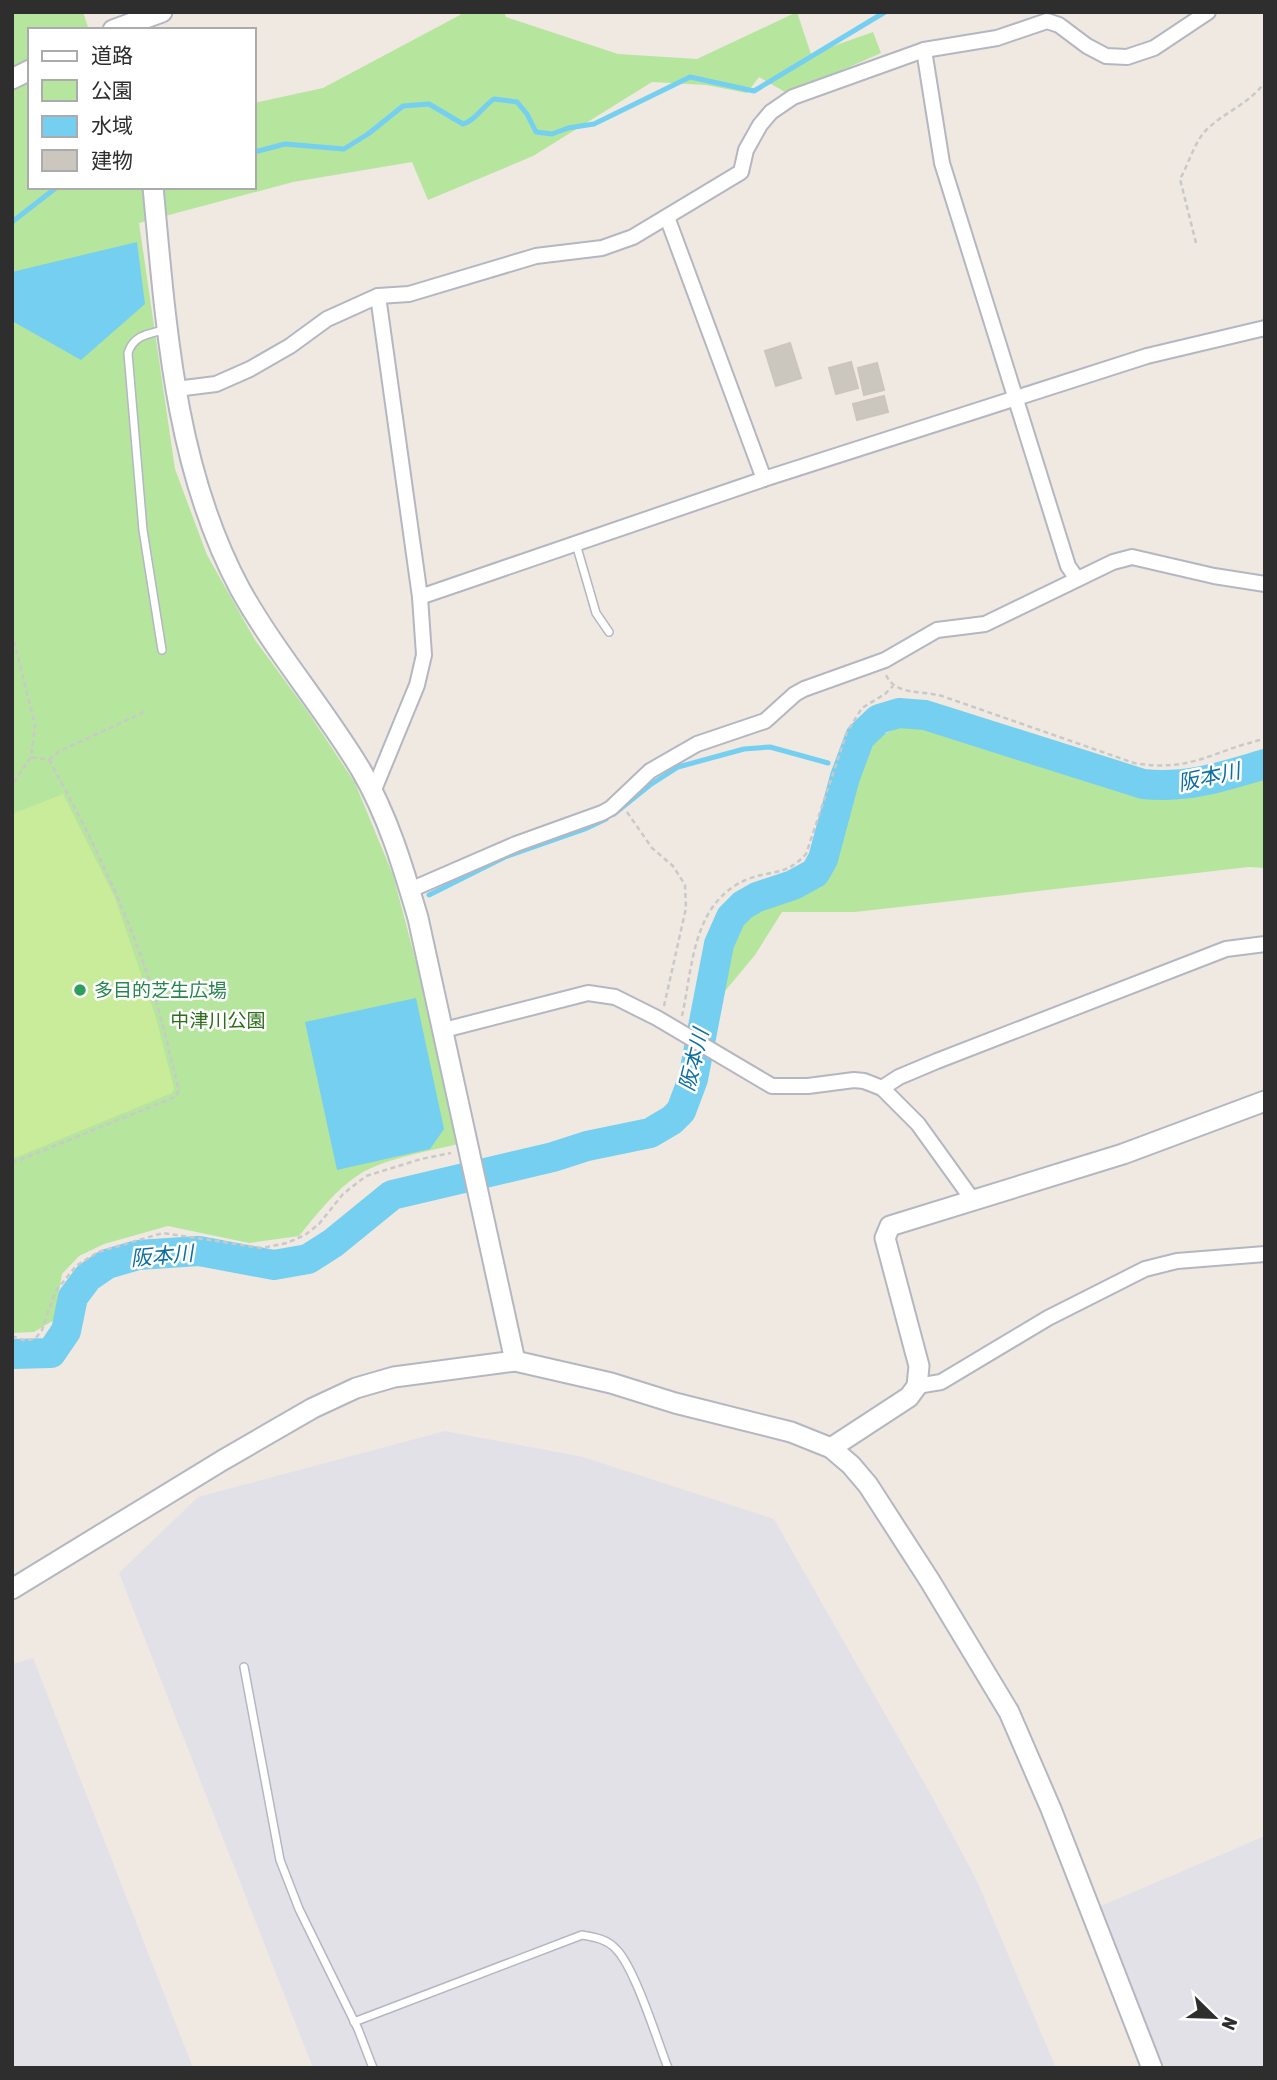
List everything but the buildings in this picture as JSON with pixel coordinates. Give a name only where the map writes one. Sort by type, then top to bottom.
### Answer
[{"type":"street","points":[[132,22],[162,12]]},
{"type":"street","points":[[176,389],[216,384],[250,369],[290,346],[327,319],[378,296],[409,294],[536,256],[603,248],[633,237],[741,172],[746,150],[760,125],[771,112],[793,97],[924,50],[997,38],[1047,20],[1059,24],[1087,47],[1106,56],[1127,57],[1154,48],[1208,12]]},
{"type":"street","points":[[924,50],[942,163],[1068,566],[1077,579]]},
{"type":"street","points":[[12,79],[28,71]]},
{"type":"street","points":[[153,189],[176,389],[190,459],[208,519],[236,580],[341,738],[373,792],[398,850],[444,1030],[515,1361]]},
{"type":"street","points":[[667,217],[764,479]]},
{"type":"street","points":[[373,792],[412,697],[424,655],[420,597],[378,296]]},
{"type":"street","points":[[420,597],[764,479],[1147,356],[1265,328]]},
{"type":"street","points":[[410,890],[516,844],[602,813],[611,808],[650,771],[675,755],[715,737],[765,722],[804,689],[880,662],[937,631],[985,624],[1112,562],[1132,557],[1214,576],[1265,584]]},
{"type":"street","points":[[882,1088],[899,1077],[937,1061],[1226,949],[1265,944]]},
{"type":"street","points":[[444,1030],[589,993],[615,997],[657,1018],[772,1086],[808,1086],[854,1080],[882,1088],[918,1124],[972,1199]]},
{"type":"street","points":[[831,1448],[909,1397],[917,1386],[919,1366],[885,1238],[890,1226],[1123,1154],[1265,1102]]},
{"type":"street","points":[[917,1386],[941,1382],[1048,1318],[1145,1269],[1177,1261],[1265,1254]]},
{"type":"street","points":[[12,1590],[313,1408],[356,1388],[394,1377],[515,1361],[611,1383],[675,1403],[791,1432],[831,1448],[851,1465],[867,1485],[930,1581],[1009,1712],[1051,1809],[1152,2068]]},
{"type":"lane","points":[[162,650],[143,530],[128,353],[131,343],[137,338],[168,329]]},
{"type":"lane","points":[[576,544],[596,613],[609,632]]},
{"type":"lane","points":[[244,1667],[281,1860],[299,1909],[354,2022],[373,2068]]},
{"type":"lane","points":[[354,2022],[582,1935],[599,1937],[616,1948],[629,1968],[668,2068]]},
{"type":"path","points":[[1196,243],[1180,179],[1202,135],[1238,108],[1265,82]]},
{"type":"path","points":[[12,633],[35,725],[31,757],[12,785]]},
{"type":"path","points":[[880,662],[892,686],[902,691],[927,692],[942,696],[1134,762],[1154,766],[1204,760],[1265,739]]},
{"type":"path","points":[[680,1032],[698,933],[710,908],[736,886],[749,879],[786,870],[797,864],[806,854],[850,725],[862,708],[885,694],[892,686]]},
{"type":"path","points":[[49,760],[58,752],[144,712]]},
{"type":"path","points":[[31,757],[49,760]]},
{"type":"path","points":[[12,1163],[175,1097],[179,1090],[148,976],[117,895],[86,827],[49,760]]},
{"type":"path","points":[[627,812],[652,848],[673,866],[685,886],[687,897],[664,1007],[657,1018]]},
{"type":"path","points":[[12,1336],[26,1341],[36,1338],[42,1330],[55,1292],[76,1266],[98,1252],[163,1233],[262,1248],[287,1243],[305,1235],[319,1224],[343,1194],[366,1177],[421,1159],[470,1154]]},
{"type":"shaded area","points":[[445,1431],[583,1457],[774,1519],[977,1881],[1056,2068],[313,2068],[119,1573],[198,1497]]},
{"type":"shaded area","points":[[33,1658],[193,2068],[12,2068],[12,1664]]},
{"type":"shaded area","points":[[1265,1836],[1265,2068],[1165,2068],[1096,1908]]},
{"type":"green space","name":"中津川公園","points":[[12,12],[83,12],[88,28],[28,28],[28,189],[256,189],[256,103],[323,88],[460,15],[461,12],[504,12],[506,17],[618,54],[697,59],[797,12],[811,54],[873,32],[881,53],[785,92],[759,77],[747,93],[706,85],[652,82],[533,156],[428,200],[412,162],[293,182],[139,223],[175,469],[207,555],[255,640],[308,712],[355,783],[393,875],[423,988],[458,1144],[394,1160],[360,1174],[334,1195],[299,1236],[249,1243],[168,1226],[104,1244],[79,1256],[62,1274],[54,1320],[34,1332],[12,1333]]},
{"type":"green space","points":[[919,718],[1143,790],[1174,794],[1200,790],[1265,771],[1265,868],[1249,867],[855,912],[782,912],[755,955],[720,997],[727,957],[749,907],[819,880],[849,791],[873,739]]},
{"type":"green space","name":"多目的芝生広場","points":[[63,794],[115,898],[156,1018],[174,1089],[172,1093],[12,1159],[12,814]]},
{"type":"water","points":[[137,242],[145,304],[81,360],[12,321],[12,272]]},
{"type":"water","points":[[416,998],[444,1129],[430,1149],[337,1170],[305,1022]]},
{"type":"waterway","points":[[256,151],[285,144],[344,149],[403,106],[429,104],[463,124],[472,120],[494,99],[517,102],[536,132],[552,134],[568,128],[594,124],[690,77],[754,91],[885,12]]},
{"type":"waterway","points":[[12,222],[54,189]]},
{"type":"waterway","name":"阪本川","points":[[12,1354],[51,1353],[66,1331],[73,1297],[88,1277],[107,1264],[138,1255],[199,1251],[274,1265],[308,1259],[333,1243],[392,1195],[650,1133],[672,1120],[681,1111],[693,1079],[719,944],[731,917],[743,905],[757,897],[793,885],[815,873],[823,859],[845,777],[860,737],[879,719],[899,713],[925,715],[1143,784],[1190,783],[1265,764]]},
{"type":"waterway","points":[[614,814],[678,767],[744,749],[770,747],[828,763]]},
{"type":"waterway","name":"阪本川","points":[[843,764],[850,764]]},
{"type":"waterway","points":[[429,895],[505,857],[606,819]]},
{"type":"place","name":"多目的芝生広場","points":[[80,990]]}]
